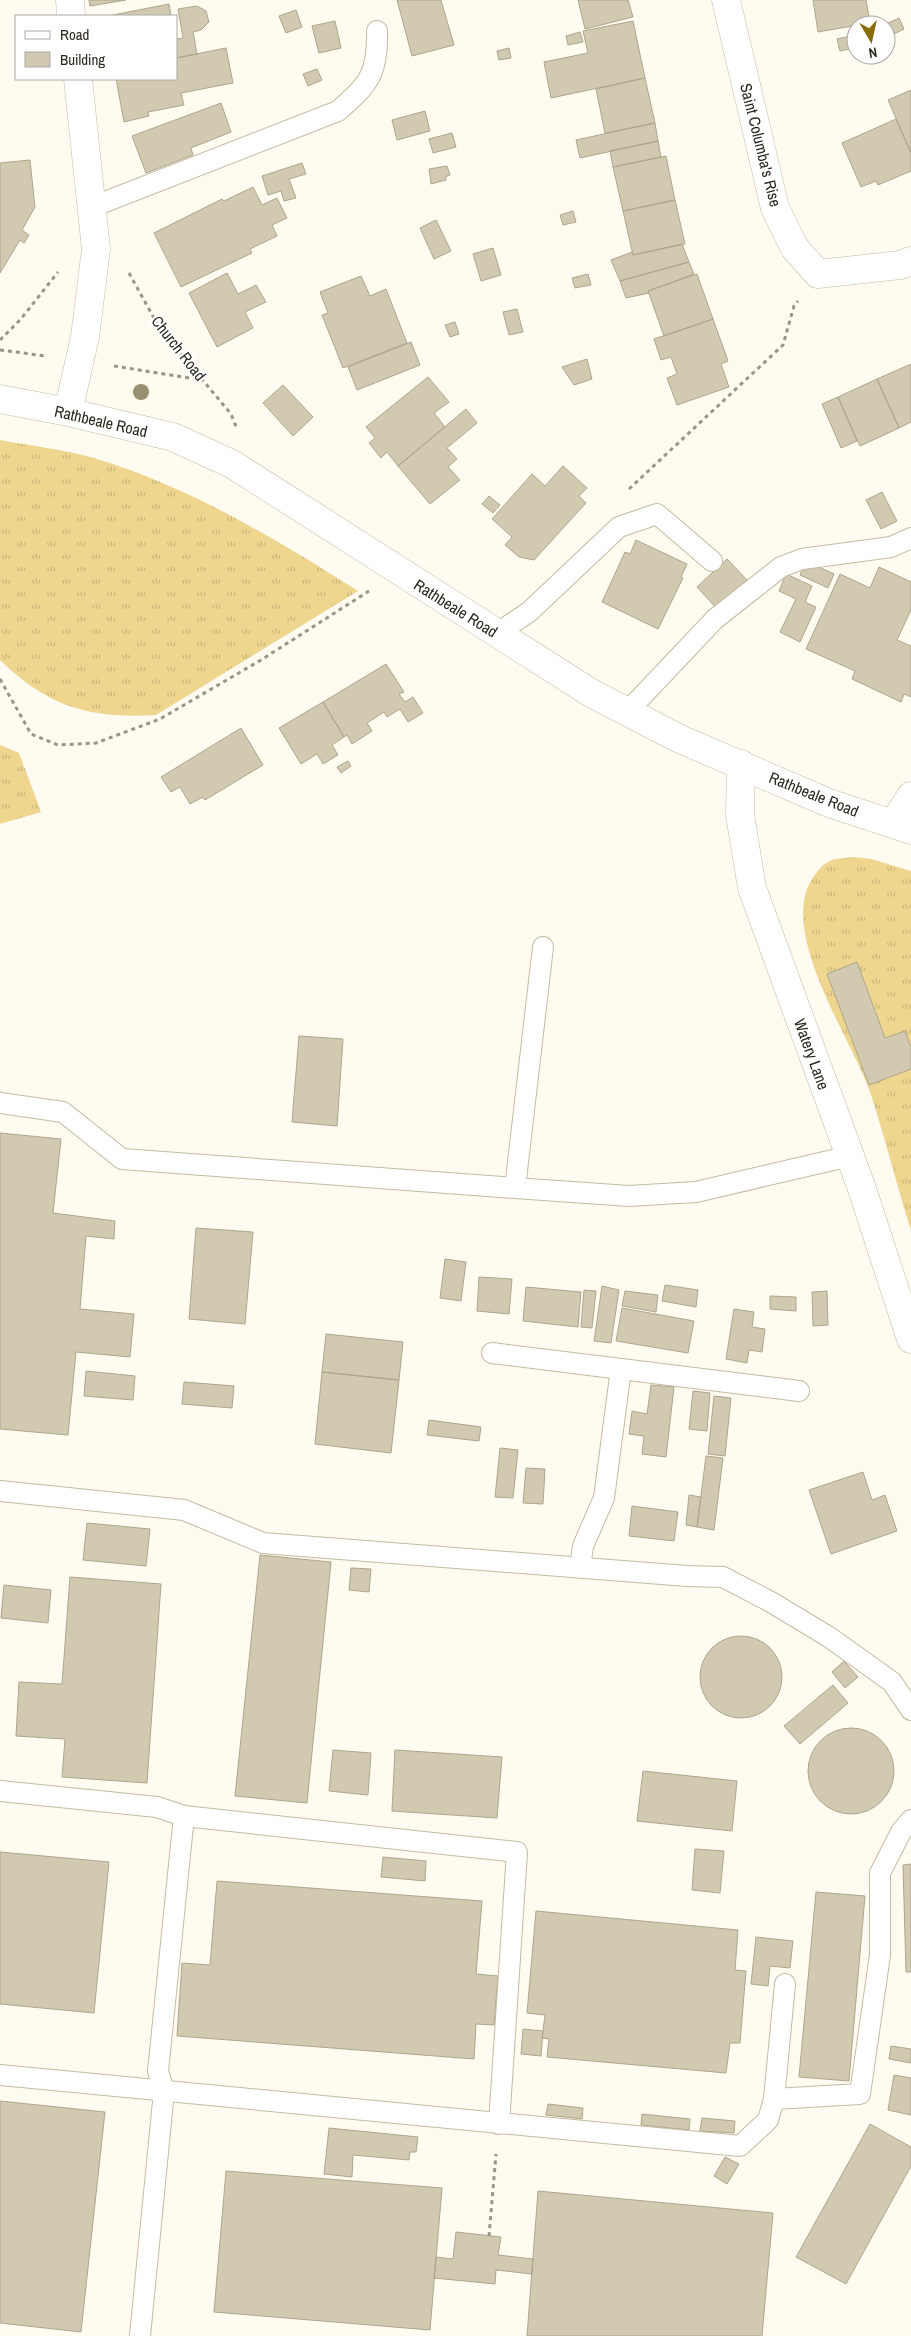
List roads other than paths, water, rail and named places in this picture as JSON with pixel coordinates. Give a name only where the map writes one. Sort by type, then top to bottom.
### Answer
[{"type":"street","points":[[70,0],[71,15]]},
{"type":"street","name":"Saint Columba's Rise","points":[[726,0],[775,208],[794,247],[818,274],[900,265],[911,261]]},
{"type":"street","points":[[68,412],[85,337],[96,249],[78,80]]},
{"type":"street","name":"Rathbeale Road","points":[[0,399],[68,412],[173,437],[232,464],[591,693],[680,740],[741,764],[829,803],[902,827]]},
{"type":"street","name":"Watery Lane","points":[[741,764],[740,815],[752,888],[850,1156],[911,1339]]},
{"type":"street","points":[[902,827],[911,796]]},
{"type":"lane","points":[[92,208],[338,111],[364,88],[378,58],[377,31]]},
{"type":"lane","points":[[496,634],[529,612],[619,527],[657,514],[712,561]]},
{"type":"lane","points":[[627,712],[714,619],[781,567],[802,559],[891,547],[911,538]]},
{"type":"lane","points":[[515,1188],[543,947]]},
{"type":"lane","points":[[0,1103],[63,1112],[122,1159],[629,1196],[696,1192],[850,1156]]},
{"type":"lane","points":[[492,1353],[799,1392]]},
{"type":"lane","points":[[580,1568],[583,1546],[604,1498],[621,1369]]},
{"type":"lane","points":[[0,1491],[184,1510],[263,1543],[580,1568],[723,1577],[771,1602],[829,1638],[892,1682],[911,1710]]},
{"type":"lane","points":[[0,1791],[157,1807],[184,1816],[517,1852],[499,2124]]},
{"type":"lane","points":[[140,2336],[164,2091],[158,2071],[184,1816]]},
{"type":"lane","points":[[774,2099],[860,2094],[880,1955],[880,1873],[901,1832],[911,1820]]},
{"type":"lane","points":[[0,2075],[740,2146],[768,2120],[774,2099],[785,1984]]}]
